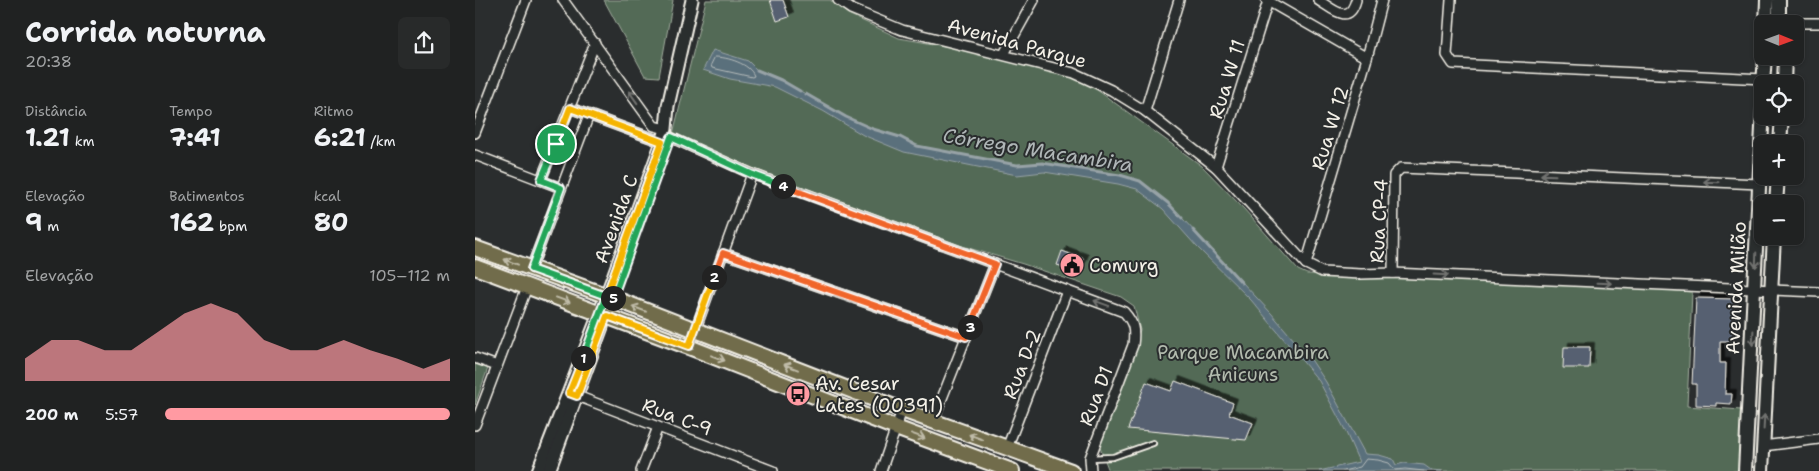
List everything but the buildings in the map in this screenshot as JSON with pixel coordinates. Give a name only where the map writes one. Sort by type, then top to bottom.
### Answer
[{"type":"main road","points":[[1766,15],[1767,0]]},
{"type":"main road","points":[[1779,0],[1779,15]]},
{"type":"main road","points":[[1786,15],[1787,0]]},
{"type":"main road","name":"Avenida Milão","points":[[1745,471],[1759,185]]},
{"type":"main road","name":"Avenida Milão","points":[[1762,471],[1774,245]]},
{"type":"main road","points":[[475,248],[610,297],[903,410],[1071,471]]},
{"type":"main road","points":[[475,267],[689,346],[1007,470]]},
{"type":"street","points":[[475,133],[526,0]]},
{"type":"street","points":[[563,0],[654,126],[666,136]]},
{"type":"street","name":"Avenida C","points":[[666,136],[668,106],[692,0]]},
{"type":"street","name":"Avenida C","points":[[549,471],[573,395],[610,297],[675,108],[700,0]]},
{"type":"street","name":"Avenida Parque","points":[[838,0],[851,9],[902,30],[1074,73],[1111,90],[1145,110],[1216,167],[1306,264],[1321,272],[1393,273]]},
{"type":"street","points":[[1004,54],[1034,0]]},
{"type":"street","points":[[1145,110],[1179,0]]},
{"type":"street","points":[[1317,0],[1342,14],[1348,14],[1354,10],[1356,0]]},
{"type":"street","name":"Rua W 12","points":[[1306,264],[1367,58],[1382,0]]},
{"type":"street","points":[[1451,0],[1447,55],[1453,64],[1754,81]]},
{"type":"street","points":[[1267,1],[1367,58]]},
{"type":"street","name":"Rua W 11","points":[[1216,167],[1267,1]]},
{"type":"street","points":[[1804,23],[1819,23]]},
{"type":"street","points":[[541,180],[595,43]]},
{"type":"street","points":[[570,108],[666,136],[751,174],[1067,291]]},
{"type":"street","points":[[531,269],[589,115]]},
{"type":"street","points":[[475,155],[561,188]]},
{"type":"street","name":"Rua CP-4","points":[[1754,184],[1401,168],[1394,175],[1393,273],[1819,292]]},
{"type":"street","points":[[689,346],[751,174]]},
{"type":"street","points":[[723,253],[966,337]]},
{"type":"street","points":[[933,421],[995,264]]},
{"type":"street","points":[[475,426],[527,287]]},
{"type":"street","name":"Rua D1","points":[[1067,291],[1124,312],[1132,321],[1135,332],[1133,345],[1090,458],[1091,471]]},
{"type":"street","name":"Rua D-2","points":[[1007,448],[1067,291]]},
{"type":"street","points":[[475,358],[497,366]]},
{"type":"street","name":"Avenida C","points":[[538,471],[573,395]]},
{"type":"street","name":"Rua C-9","points":[[573,395],[773,471]]},
{"type":"street","points":[[881,471],[903,410]]},
{"type":"street","points":[[641,471],[658,427]]},
{"type":"street","points":[[1763,446],[1819,439]]},
{"type":"lane","points":[[1090,458],[1113,458],[1153,443]]},
{"type":"green space","points":[[604,0],[673,0],[659,77],[645,76]]},
{"type":"green space","name":"Parque Macambira Anicuns","points":[[706,0],[830,0],[848,14],[899,38],[1007,57],[1086,82],[1202,166],[1244,209],[1298,270],[1307,274],[1616,286],[1692,292],[1687,406],[1741,410],[1739,471],[1109,471],[1099,445],[1140,330],[1134,306],[1121,297],[962,246],[755,169],[673,134]]},
{"type":"green space","points":[[475,363],[488,368],[475,405]]},
{"type":"water","points":[[713,50],[748,61],[757,70],[781,80],[846,117],[873,129],[900,137],[917,146],[1017,165],[1042,163],[1120,175],[1140,181],[1168,203],[1271,313],[1312,361],[1326,382],[1365,454],[1393,459],[1396,465],[1404,463],[1424,465],[1431,470],[1442,471],[1319,471],[1359,462],[1344,428],[1319,381],[1251,300],[1197,247],[1163,209],[1137,189],[1118,184],[1044,172],[1017,175],[904,152],[863,135],[823,111],[775,87],[730,79],[703,70]]},
{"type":"waterway","name":"Córrego Macambira","points":[[757,70],[781,80],[800,91]]},
{"type":"waterway","name":"Córrego Macambira","points":[[806,94],[846,117],[873,129],[900,137],[917,146],[1017,165],[1042,163],[1120,175],[1140,181],[1168,203],[1182,218]]},
{"type":"waterway","name":"Córrego Macambira","points":[[1193,230],[1242,283]]},
{"type":"place","name":"Comurg","points":[[1072,265]]},
{"type":"place","name":"Av. Cesar Lates (00391)","points":[[798,394]]},
{"type":"route","points":[[556,144],[541,180],[561,188],[531,269],[606,296],[569,393],[577,396],[607,316],[689,346],[723,253],[966,337],[995,264],[751,174],[671,137],[613,298],[606,296],[662,142],[570,108],[556,144]]}]
